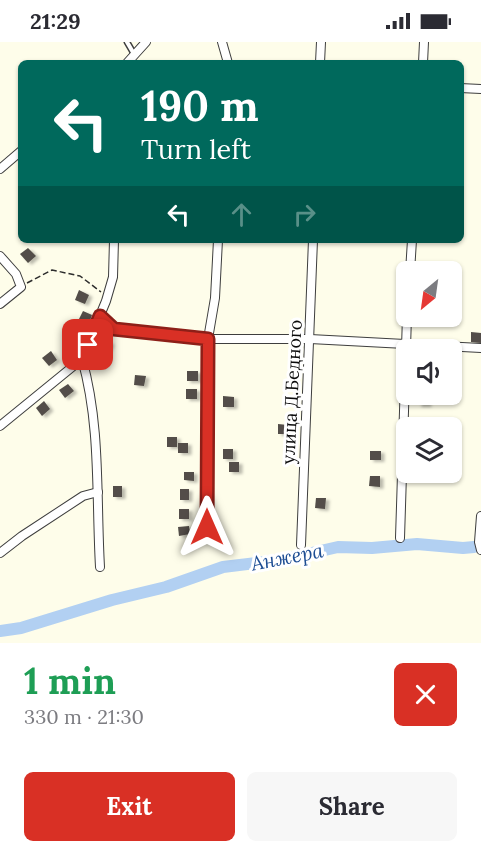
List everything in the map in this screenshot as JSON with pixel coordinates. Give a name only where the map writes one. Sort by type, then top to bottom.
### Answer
[{"type":"street","points":[[130,60],[146,42]]},
{"type":"street","points":[[222,42],[227,60]]},
{"type":"street","points":[[320,60],[321,42]]},
{"type":"street","points":[[423,60],[424,42]]},
{"type":"street","points":[[464,88],[481,89]]},
{"type":"street","points":[[0,169],[18,154]]},
{"type":"street","points":[[0,426],[82,359],[106,301],[113,277],[114,243]]},
{"type":"street","points":[[207,527],[208,339],[215,298],[218,243]]},
{"type":"street","name":"улица Д.Бедного","points":[[301,545],[314,243]]},
{"type":"street","points":[[411,261],[412,243]]},
{"type":"street","points":[[0,256],[15,274],[21,286],[0,304]]},
{"type":"street","points":[[100,316],[114,329],[208,339],[310,339],[396,344]]},
{"type":"street","points":[[462,347],[481,348]]},
{"type":"street","points":[[82,359],[89,383],[96,439],[99,567]]},
{"type":"street","points":[[400,538],[403,405]]},
{"type":"street","points":[[0,553],[83,496],[98,492]]},
{"type":"street","points":[[480,546],[481,516]]},
{"type":"lane","points":[[126,42],[135,54]]},
{"type":"path","points":[[21,286],[52,270],[80,276],[105,295],[106,301]]},
{"type":"building","points":[[28,248],[36,256],[28,263],[20,254]]},
{"type":"building","points":[[79,290],[89,295],[85,304],[75,300]]},
{"type":"building","points":[[83,311],[92,315],[89,323],[79,319]]},
{"type":"building","points":[[471,332],[481,333],[481,343],[471,342]]},
{"type":"building","points":[[102,339],[111,343],[107,352],[98,349]]},
{"type":"building","points":[[51,351],[57,360],[49,366],[42,358]]},
{"type":"building","points":[[187,371],[198,371],[198,381],[187,381]]},
{"type":"building","points":[[135,375],[146,376],[144,386],[134,385]]},
{"type":"building","points":[[68,384],[74,391],[65,398],[59,390]]},
{"type":"building","points":[[186,389],[197,389],[197,399],[186,399]]},
{"type":"building","points":[[223,396],[234,397],[234,407],[223,407]]},
{"type":"building","points":[[44,401],[50,409],[42,416],[36,408]]},
{"type":"building","points":[[278,424],[288,425],[287,434],[278,434]]},
{"type":"building","points":[[167,437],[177,437],[177,447],[167,447]]},
{"type":"building","points":[[178,443],[188,443],[188,453],[178,453]]},
{"type":"building","points":[[223,449],[233,449],[233,459],[223,459]]},
{"type":"building","points":[[370,451],[381,451],[381,460],[370,460]]},
{"type":"building","points":[[229,462],[239,462],[239,472],[229,472]]},
{"type":"building","points":[[184,472],[194,472],[194,481],[184,480]]},
{"type":"building","points":[[370,476],[380,476],[380,487],[369,486]]},
{"type":"building","points":[[113,486],[122,486],[122,497],[113,497]]},
{"type":"building","points":[[180,489],[189,489],[189,500],[180,500]]},
{"type":"building","points":[[316,498],[326,498],[325,509],[315,508]]},
{"type":"building","points":[[179,509],[189,509],[189,519],[179,519]]},
{"type":"building","points":[[189,526],[190,534],[179,536],[178,527]]},
{"type":"waterway","name":"Анжера","points":[[0,631],[21,628],[112,600],[166,587],[223,567],[281,560],[338,547],[372,548],[417,544],[474,547]]},
{"type":"route","points":[[88,345],[100,316],[114,329],[208,339],[207,527]]}]
